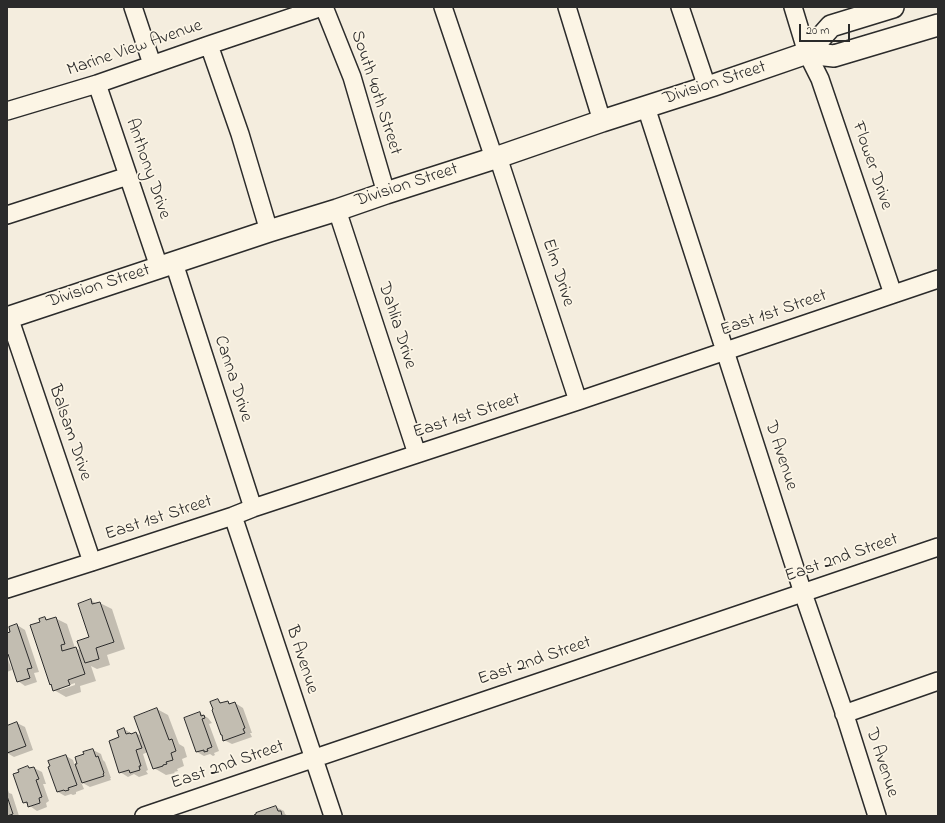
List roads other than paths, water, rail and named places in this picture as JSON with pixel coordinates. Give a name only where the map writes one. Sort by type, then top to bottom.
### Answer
[{"type":"main road","name":"Division Street","points":[[807,53],[832,26],[892,7]]},
{"type":"main road","name":"Division Street","points":[[8,317],[496,158],[807,53],[834,56],[937,30]]},
{"type":"street","points":[[133,7],[152,64]]},
{"type":"street","name":"Marine View Avenue","points":[[7,111],[97,84],[323,7]]},
{"type":"street","name":"South 40th Street","points":[[323,7],[352,77],[386,193]]},
{"type":"street","name":"Elm Drive","points":[[443,7],[578,401]]},
{"type":"street","points":[[567,7],[602,121]]},
{"type":"street","points":[[680,7],[707,87]]},
{"type":"street","points":[[793,7],[807,53]]},
{"type":"street","points":[[209,45],[240,134],[269,231]]},
{"type":"street","name":"Flower Drive","points":[[807,53],[820,79],[893,294]]},
{"type":"street","name":"Anthony Drive","points":[[97,84],[128,176],[167,265]]},
{"type":"street","name":"D Avenue","points":[[646,107],[803,593],[877,816]]},
{"type":"street","points":[[7,215],[128,176]]},
{"type":"street","name":"Dahlia Drive","points":[[337,210],[418,454]]},
{"type":"street","name":"Canna Drive","points":[[167,265],[253,508]]},
{"type":"street","name":"East 1st Street","points":[[7,589],[232,516],[938,280]]},
{"type":"street","name":"Balsam Drive","points":[[8,317],[92,562]]},
{"type":"street","name":"B Avenue","points":[[232,516],[333,816]]},
{"type":"street","name":"East 2nd Street","points":[[144,816],[938,547]]},
{"type":"street","points":[[844,714],[938,681]]}]
